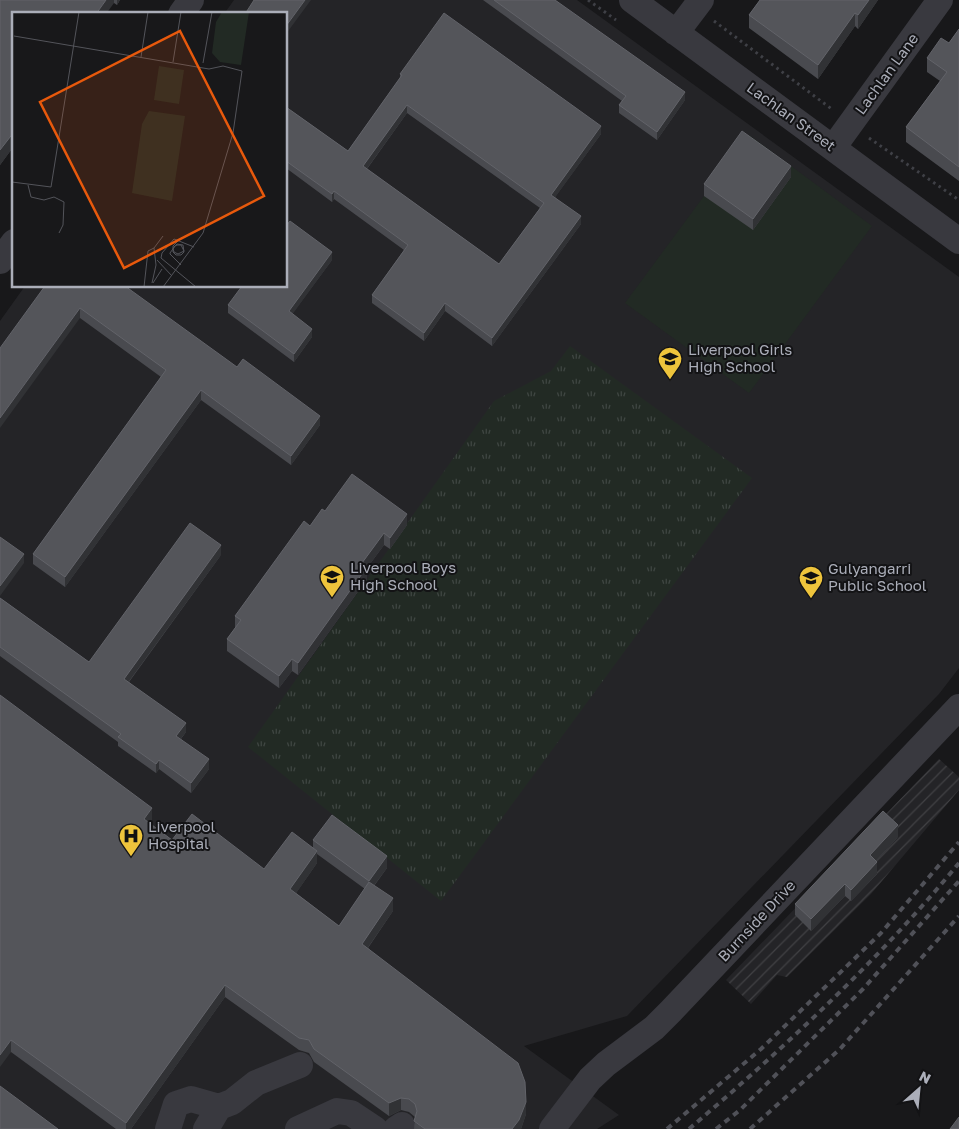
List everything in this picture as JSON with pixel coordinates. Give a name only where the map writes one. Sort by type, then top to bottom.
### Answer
[{"type":"street","points":[[182,12],[191,0]]},
{"type":"street","name":"Lachlan Street","points":[[632,0],[956,236]]},
{"type":"street","name":"Lachlan Lane","points":[[833,148],[940,0]]},
{"type":"street","points":[[676,32],[698,4]]},
{"type":"street","points":[[0,261],[12,245]]},
{"type":"street","name":"Burnside Drive","points":[[552,1129],[590,1079],[671,1012],[959,707]]},
{"type":"street","points":[[168,1129],[176,1104],[191,1099],[210,1123],[256,1083],[300,1065]]},
{"type":"street","points":[[298,1129],[337,1111],[351,1113],[375,1129]]},
{"type":"path","name":"Lachlan Street","points":[[698,4],[850,123],[959,200]]},
{"type":"shaded area","points":[[234,0],[577,0],[959,277],[959,668],[939,694],[627,1016],[524,1046],[619,1115],[597,1129],[0,1129],[0,321],[24,288],[288,288],[288,12],[225,12]]},
{"type":"shaded area","points":[[939,759],[959,777],[959,790],[871,894],[787,977],[777,975],[751,1004],[726,980]]},
{"type":"green space","points":[[749,135],[872,226],[749,393],[625,303]]},
{"type":"green space","points":[[570,346],[752,478],[441,901],[248,747],[494,401],[551,371]]},
{"type":"building","points":[[0,0],[106,0],[97,12],[12,12],[12,135],[0,150]]},
{"type":"building","points":[[254,0],[305,0],[288,23],[288,12],[246,12]]},
{"type":"building","points":[[494,0],[555,0],[685,92],[657,132],[619,105],[626,96]]},
{"type":"building","points":[[760,0],[869,0],[858,15],[855,13],[818,65],[749,15]]},
{"type":"building","points":[[444,13],[601,126],[551,195],[581,216],[492,338],[445,303],[424,333],[372,295],[408,245],[334,191],[332,194],[288,162],[288,108],[348,151],[402,75],[400,74]],"holes":[[[407,105],[544,203],[499,264],[363,166]]]},
{"type":"building","points":[[959,29],[959,167],[906,127],[947,72],[927,58],[941,38],[949,43]]},
{"type":"building","points":[[742,131],[791,166],[753,219],[704,184]]},
{"type":"building","points":[[290,221],[332,252],[289,311],[312,329],[294,354],[228,305],[241,288],[288,288],[288,224]]},
{"type":"building","points":[[44,288],[128,288],[237,367],[243,359],[320,416],[291,456],[201,390],[65,577],[33,554],[166,370],[80,308],[0,418],[0,348]]},
{"type":"building","points":[[352,474],[407,514],[390,538],[384,533],[362,563],[367,567],[298,663],[292,659],[279,676],[227,639],[241,620],[235,616],[304,521],[310,526],[322,509],[325,511]]},
{"type":"building","points":[[190,523],[221,545],[124,679],[186,723],[176,736],[209,759],[191,783],[159,760],[156,764],[118,737],[121,734],[0,647],[0,598],[89,662]]},
{"type":"building","points":[[0,537],[24,554],[0,586]]},
{"type":"building","name":"Liverpool Hospital","points":[[0,695],[152,808],[144,819],[172,840],[192,814],[264,869],[292,832],[317,851],[290,889],[339,926],[369,882],[393,898],[362,944],[518,1063],[525,1082],[526,1102],[519,1120],[512,1129],[425,1129],[414,1121],[417,1111],[415,1104],[409,1099],[401,1098],[389,1103],[314,1049],[309,1040],[299,1038],[225,985],[126,1123],[11,1040],[0,1055]]},
{"type":"building","points":[[883,811],[898,825],[870,855],[877,862],[851,890],[845,884],[811,919],[795,904]]},
{"type":"building","points":[[332,815],[387,856],[369,881],[313,840]]},
{"type":"building","points":[[0,1086],[58,1129],[0,1129]]},
{"type":"building","points":[[959,1117],[959,1129],[950,1129]]},
{"type":"railway","points":[[667,1129],[761,1049],[881,933],[959,842]]},
{"type":"railway","points":[[689,1129],[830,1002],[896,934],[959,863]]},
{"type":"railway","points":[[716,1129],[740,1110],[863,989],[959,881]]},
{"type":"railway","points":[[750,1129],[840,1049],[959,916]]},
{"type":"place","name":"Liverpool Girls High School","points":[[670,380]]},
{"type":"place","name":"Liverpool Boys High School","points":[[332,598]]},
{"type":"place","name":"Gulyangarri Public School","points":[[811,599]]},
{"type":"place","name":"Liverpool Hospital","points":[[131,857]]}]
